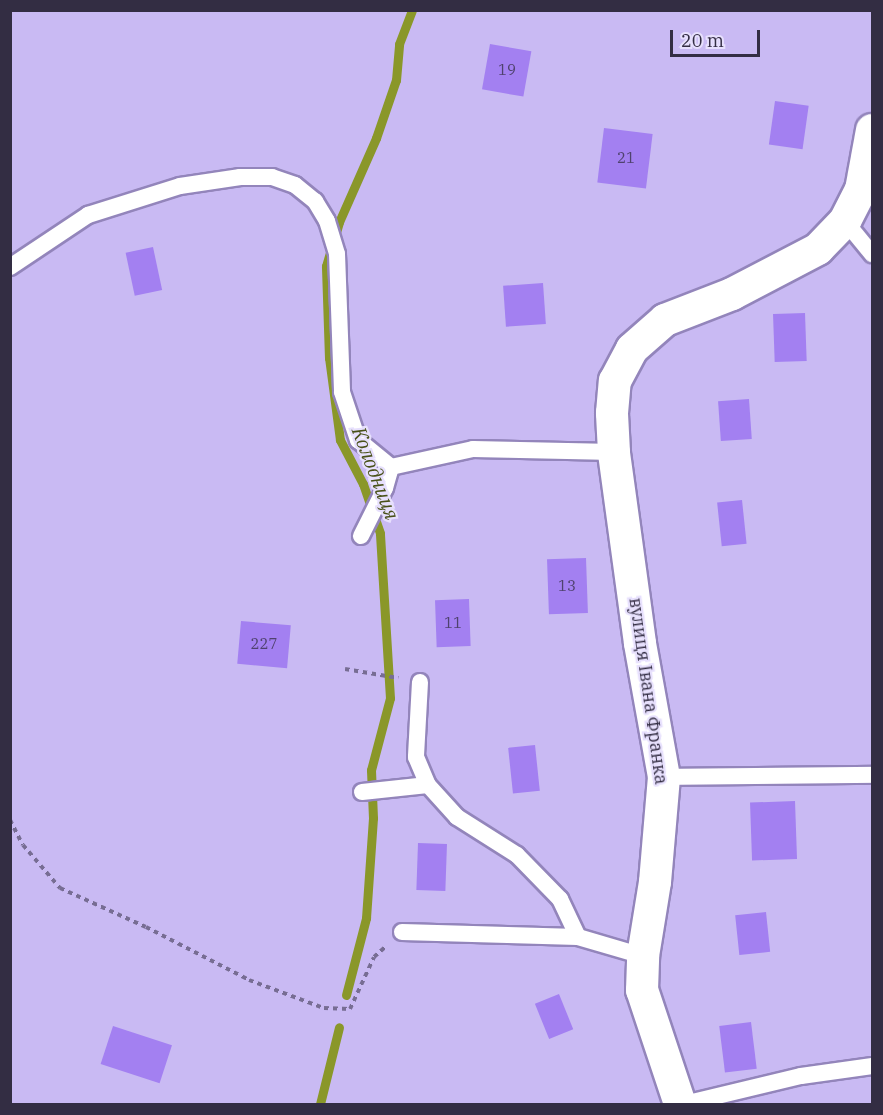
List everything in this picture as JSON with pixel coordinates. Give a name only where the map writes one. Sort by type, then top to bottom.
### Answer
[{"type":"street","name":"вулиця Івана Франка","points":[[682,1104],[642,990],[642,956],[655,882],[664,777],[640,643],[614,452],[612,413],[615,381],[632,349],[665,320],[732,294],[818,249],[845,221],[861,190],[873,130]]},
{"type":"lane","points":[[10,267],[87,215],[180,186],[240,177],[272,177],[295,185],[315,201],[327,220],[337,254],[342,392],[358,440],[391,467]]},
{"type":"lane","points":[[845,221],[873,254]]},
{"type":"lane","points":[[391,467],[473,449],[614,452]]},
{"type":"lane","points":[[361,536],[385,488],[391,467]]},
{"type":"lane","points":[[420,682],[416,757],[428,785],[457,818],[517,855],[560,899],[578,937]]},
{"type":"lane","points":[[664,777],[873,776]]},
{"type":"lane","points":[[362,792],[428,785]]},
{"type":"lane","points":[[402,932],[578,937],[642,956]]},
{"type":"lane","points":[[682,1104],[801,1076],[873,1066]]},
{"type":"path","points":[[345,669],[420,682]]},
{"type":"path","points":[[10,820],[23,845],[60,888],[146,927],[249,981],[324,1008],[350,1009],[374,957],[402,932]]},
{"type":"building","points":[[490,44],[531,51],[523,97],[482,89]]},
{"type":"building","points":[[775,101],[809,106],[803,149],[769,145]]},
{"type":"building","points":[[604,128],[653,134],[646,189],[597,183]]},
{"type":"building","points":[[153,247],[162,290],[135,296],[126,253]]},
{"type":"building","points":[[543,283],[546,324],[506,327],[503,286]]},
{"type":"building","points":[[805,313],[807,361],[775,362],[773,314]]},
{"type":"building","points":[[749,399],[752,439],[721,441],[718,401]]},
{"type":"building","points":[[742,500],[747,544],[722,546],[717,503]]},
{"type":"building","points":[[586,558],[588,613],[549,614],[547,559]]},
{"type":"building","points":[[469,599],[471,646],[437,647],[435,600]]},
{"type":"building","points":[[241,621],[291,625],[287,668],[237,664]]},
{"type":"building","points":[[535,745],[540,791],[513,794],[508,748]]},
{"type":"building","points":[[795,801],[797,859],[752,861],[750,803]]},
{"type":"building","points":[[418,843],[447,844],[445,891],[416,890]]},
{"type":"building","points":[[766,912],[770,952],[739,955],[735,915]]},
{"type":"building","points":[[559,994],[573,1029],[549,1039],[535,1004]]},
{"type":"building","points":[[751,1022],[757,1069],[725,1073],[719,1026]]},
{"type":"building","points":[[113,1026],[172,1045],[160,1083],[101,1064]]},
{"type":"waterway","name":"Колодниця","points":[[346,995],[366,918],[373,818],[371,770],[390,698],[380,533],[363,484],[340,440],[329,358],[326,266],[339,222],[376,138],[396,80],[399,44],[412,10]]},
{"type":"waterway","name":"Колодниця","points":[[320,1104],[339,1027]]}]
